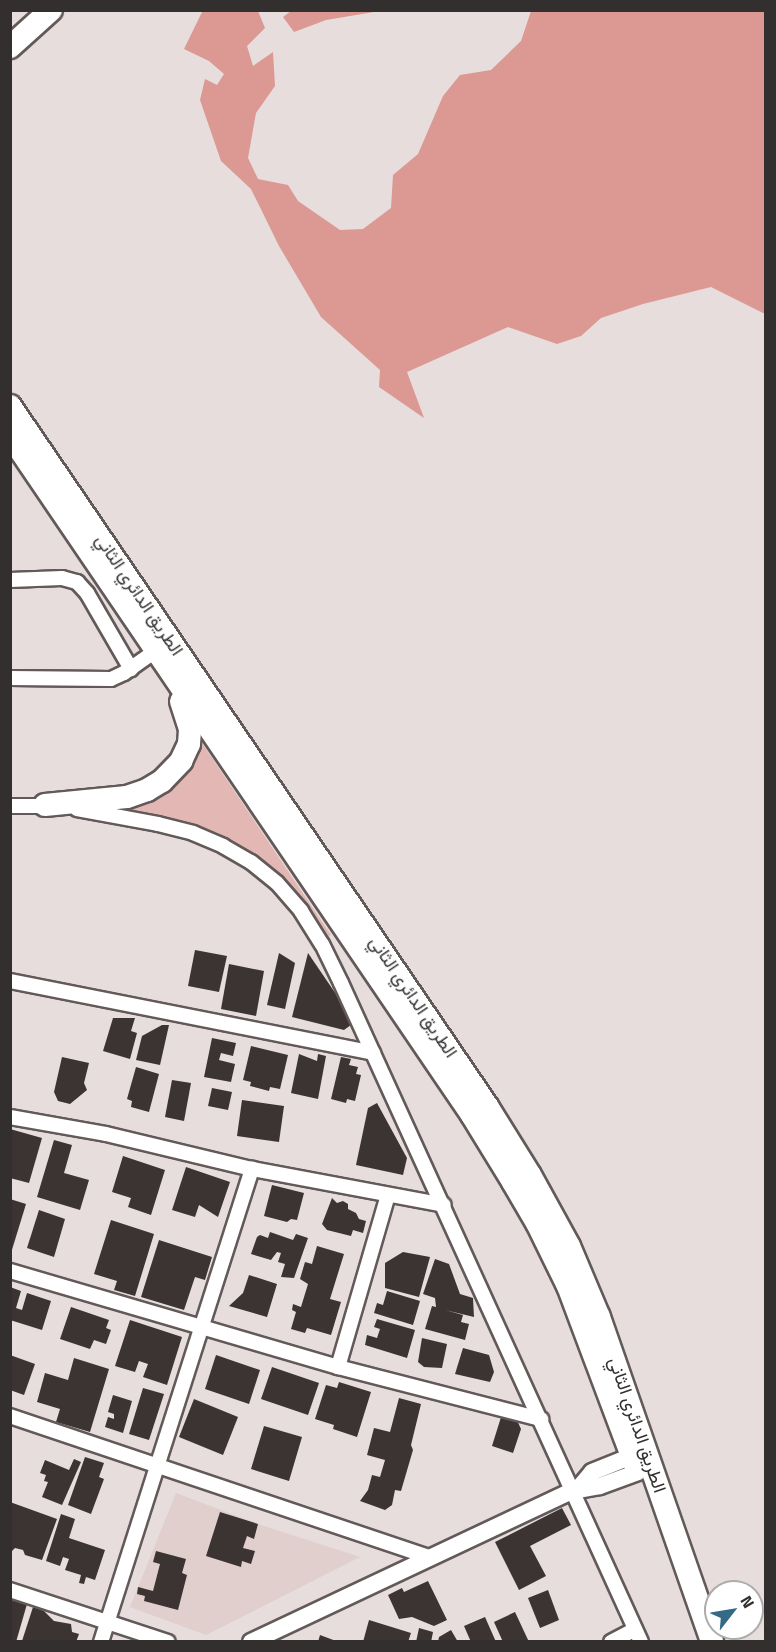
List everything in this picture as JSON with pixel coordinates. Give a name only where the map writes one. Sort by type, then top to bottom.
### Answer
[{"type":"main road","points":[[10,47],[51,10]]},
{"type":"main road","name":"الطريق الدائري الثاني","points":[[10,406],[314,868],[537,1222],[585,1328],[696,1641]]},
{"type":"main road","name":"الطريق الدائري الثاني","points":[[10,435],[162,660],[487,1106],[530,1174],[569,1246],[615,1361],[712,1641]]},
{"type":"main road","points":[[45,805],[127,797],[147,790],[176,768],[189,744],[190,729],[186,712],[162,660]]},
{"type":"street","points":[[10,580],[62,578],[77,582],[87,593],[131,669]]},
{"type":"street","points":[[10,678],[111,679],[131,669],[162,660]]},
{"type":"street","points":[[10,806],[45,805],[115,814],[193,833],[251,862],[277,883],[301,911],[316,936],[373,1053],[444,1205],[638,1635],[611,1641]]},
{"type":"street","points":[[10,981],[373,1053]]},
{"type":"street","points":[[10,1118],[106,1134],[252,1169],[444,1205]]},
{"type":"street","points":[[101,1641],[252,1169]]},
{"type":"street","points":[[338,1367],[388,1195]]},
{"type":"street","points":[[10,1270],[338,1367],[541,1419]]},
{"type":"street","points":[[10,1416],[430,1558]]},
{"type":"street","points":[[251,1641],[574,1491],[592,1472],[635,1464]]},
{"type":"street","points":[[10,1590],[168,1641]]},
{"type":"shaded area","points":[[203,10],[258,11],[265,28],[247,46],[253,66],[273,52],[275,86],[256,113],[248,158],[258,179],[288,185],[298,201],[340,230],[363,229],[391,208],[393,175],[418,154],[443,96],[460,75],[491,70],[521,41],[531,11],[765,11],[765,314],[711,287],[643,304],[601,318],[581,336],[557,344],[508,327],[407,372],[424,418],[379,387],[380,370],[321,317],[279,246],[251,189],[221,161],[200,100],[205,79],[217,85],[224,74],[209,61],[184,49]]},
{"type":"shaded area","points":[[291,11],[380,11],[326,20],[294,32],[283,17]]},
{"type":"shaded area","points":[[200,740],[331,935],[325,938],[286,883],[247,851],[218,833],[185,822],[119,810],[159,795]]},
{"type":"shaded area","points":[[176,1493],[258,1524],[360,1557],[206,1635],[130,1607]]},
{"type":"building","points":[[195,950],[227,956],[219,992],[188,986]]},
{"type":"building","points":[[279,953],[295,963],[285,1009],[267,1005]]},
{"type":"building","points":[[308,953],[355,1022],[344,1030],[292,1017]]},
{"type":"building","points":[[229,964],[264,971],[256,1016],[221,1009]]},
{"type":"building","points":[[113,1018],[135,1018],[131,1031],[137,1033],[130,1059],[103,1051]]},
{"type":"building","points":[[162,1025],[169,1025],[160,1065],[136,1060],[142,1036]]},
{"type":"building","points":[[212,1038],[236,1043],[233,1056],[221,1053],[219,1060],[235,1064],[231,1082],[204,1077]]},
{"type":"building","points":[[251,1046],[288,1055],[280,1089],[270,1087],[269,1091],[250,1086],[251,1082],[243,1080]]},
{"type":"building","points":[[299,1054],[317,1061],[318,1054],[326,1056],[318,1099],[291,1093]]},
{"type":"building","points":[[62,1057],[89,1063],[84,1083],[87,1090],[70,1104],[58,1101],[54,1092]]},
{"type":"building","points":[[341,1057],[351,1059],[349,1065],[358,1067],[356,1074],[361,1075],[355,1101],[347,1099],[346,1103],[331,1099]]},
{"type":"building","points":[[136,1067],[159,1074],[149,1112],[131,1107],[132,1101],[127,1099]]},
{"type":"building","points":[[172,1080],[191,1083],[184,1121],[165,1117]]},
{"type":"building","points":[[212,1088],[232,1092],[228,1110],[208,1106]]},
{"type":"building","points":[[242,1100],[284,1106],[279,1142],[237,1136]]},
{"type":"building","points":[[377,1103],[407,1158],[403,1175],[356,1165],[368,1108]]},
{"type":"building","points":[[10,1129],[42,1138],[29,1183],[10,1178]]},
{"type":"building","points":[[54,1140],[72,1145],[64,1173],[89,1180],[80,1210],[37,1197]]},
{"type":"building","points":[[123,1156],[165,1170],[151,1215],[128,1207],[131,1198],[112,1192]]},
{"type":"building","points":[[186,1167],[230,1182],[218,1217],[199,1205],[195,1217],[172,1210]]},
{"type":"building","points":[[272,1185],[304,1193],[297,1220],[291,1219],[287,1222],[264,1216]]},
{"type":"building","points":[[332,1198],[337,1203],[343,1201],[348,1204],[348,1209],[356,1213],[359,1219],[366,1221],[363,1233],[353,1230],[351,1236],[327,1230],[322,1224]]},
{"type":"building","points":[[10,1199],[26,1204],[11,1253],[10,1252]]},
{"type":"building","points":[[39,1210],[65,1219],[54,1257],[27,1248]]},
{"type":"building","points":[[111,1220],[154,1234],[135,1296],[114,1290],[117,1281],[94,1274]]},
{"type":"building","points":[[270,1232],[293,1240],[296,1234],[308,1238],[294,1278],[281,1277],[285,1264],[278,1262],[281,1253],[277,1252],[271,1260],[251,1254],[257,1237],[260,1235],[268,1238]]},
{"type":"building","points":[[159,1240],[212,1257],[205,1280],[195,1277],[184,1310],[141,1297]]},
{"type":"building","points":[[317,1246],[344,1254],[330,1299],[341,1302],[331,1335],[307,1328],[305,1333],[291,1329],[296,1312],[292,1310],[293,1304],[301,1307],[308,1284],[300,1279],[305,1262],[312,1264]]},
{"type":"building","points":[[403,1252],[430,1257],[419,1297],[385,1288],[385,1263]]},
{"type":"building","points":[[435,1259],[449,1264],[460,1294],[473,1298],[474,1317],[445,1310],[463,1315],[461,1322],[469,1324],[465,1340],[425,1329],[432,1306],[436,1307],[435,1298],[423,1294]]},
{"type":"building","points":[[249,1275],[277,1284],[267,1317],[229,1306],[243,1293]]},
{"type":"building","points":[[10,1287],[21,1291],[16,1308],[22,1310],[27,1293],[51,1301],[42,1330],[10,1320]]},
{"type":"building","points":[[387,1291],[420,1301],[413,1325],[374,1313],[377,1303],[383,1305]]},
{"type":"building","points":[[71,1307],[109,1320],[106,1328],[111,1330],[106,1344],[94,1340],[90,1349],[60,1339]]},
{"type":"building","points":[[377,1319],[415,1330],[407,1358],[365,1345],[367,1335],[377,1338],[380,1329],[374,1327]]},
{"type":"building","points":[[130,1320],[182,1337],[167,1385],[143,1377],[148,1364],[139,1361],[135,1372],[115,1366]]},
{"type":"building","points":[[422,1338],[447,1344],[442,1368],[424,1367],[418,1362]]},
{"type":"building","points":[[463,1348],[489,1355],[494,1372],[490,1382],[455,1374]]},
{"type":"building","points":[[10,1355],[35,1364],[24,1395],[10,1390]]},
{"type":"building","points":[[216,1355],[260,1370],[249,1404],[205,1389]]},
{"type":"building","points":[[74,1358],[109,1369],[90,1432],[56,1422],[60,1409],[37,1402],[45,1373],[68,1380]]},
{"type":"building","points":[[272,1367],[319,1383],[308,1415],[261,1399]]},
{"type":"building","points":[[339,1382],[371,1392],[357,1437],[333,1429],[334,1425],[315,1419],[326,1385],[337,1388]]},
{"type":"building","points":[[143,1388],[164,1394],[149,1440],[129,1434]]},
{"type":"building","points":[[113,1395],[132,1401],[123,1433],[105,1427],[108,1417],[114,1419],[114,1414],[108,1412]]},
{"type":"building","points":[[399,1398],[421,1404],[411,1445],[413,1450],[401,1491],[395,1490],[392,1505],[385,1510],[360,1501],[368,1490],[372,1475],[380,1477],[385,1460],[367,1455],[374,1428],[390,1432]]},
{"type":"building","points":[[194,1399],[238,1417],[223,1455],[179,1437]]},
{"type":"building","points":[[502,1414],[516,1418],[521,1429],[513,1453],[492,1446]]},
{"type":"building","points":[[264,1426],[302,1437],[289,1481],[251,1469]]},
{"type":"building","points":[[85,1457],[104,1463],[99,1477],[104,1479],[91,1514],[68,1505]]},
{"type":"building","points":[[74,1459],[81,1462],[62,1505],[42,1497],[48,1482],[44,1481],[46,1475],[40,1473],[45,1460],[69,1470]]},
{"type":"building","points":[[10,1502],[57,1519],[42,1560],[25,1555],[23,1550],[15,1548],[10,1553]]},
{"type":"building","points":[[562,1508],[571,1525],[530,1546],[546,1576],[519,1590],[495,1542]]},
{"type":"building","points":[[220,1512],[258,1524],[254,1539],[247,1536],[243,1548],[255,1551],[251,1564],[242,1561],[241,1567],[206,1556]]},
{"type":"building","points":[[61,1514],[75,1519],[69,1538],[105,1550],[95,1580],[86,1577],[84,1584],[79,1583],[81,1575],[65,1570],[69,1559],[63,1557],[60,1566],[46,1561]]},
{"type":"building","points":[[156,1551],[186,1559],[182,1573],[187,1575],[178,1610],[144,1601],[145,1596],[137,1594],[138,1587],[153,1591],[160,1564],[153,1562]]},
{"type":"building","points":[[428,1581],[447,1620],[434,1626],[412,1617],[399,1619],[388,1595],[402,1588],[404,1592]]},
{"type":"building","points":[[548,1590],[559,1620],[540,1628],[528,1598]]},
{"type":"building","points":[[10,1599],[27,1604],[16,1642],[10,1642]]},
{"type":"building","points":[[33,1607],[44,1611],[54,1621],[71,1624],[72,1632],[79,1634],[76,1642],[22,1641]]},
{"type":"building","points":[[515,1612],[529,1642],[503,1642],[494,1622]]},
{"type":"building","points":[[485,1617],[496,1642],[471,1642],[464,1626]]},
{"type":"building","points":[[369,1620],[411,1633],[408,1642],[363,1642]]},
{"type":"building","points":[[419,1628],[433,1632],[431,1642],[416,1642]]},
{"type":"building","points":[[451,1630],[458,1642],[438,1642],[439,1637]]},
{"type":"building","points":[[320,1635],[336,1641],[336,1642],[318,1642]]}]
